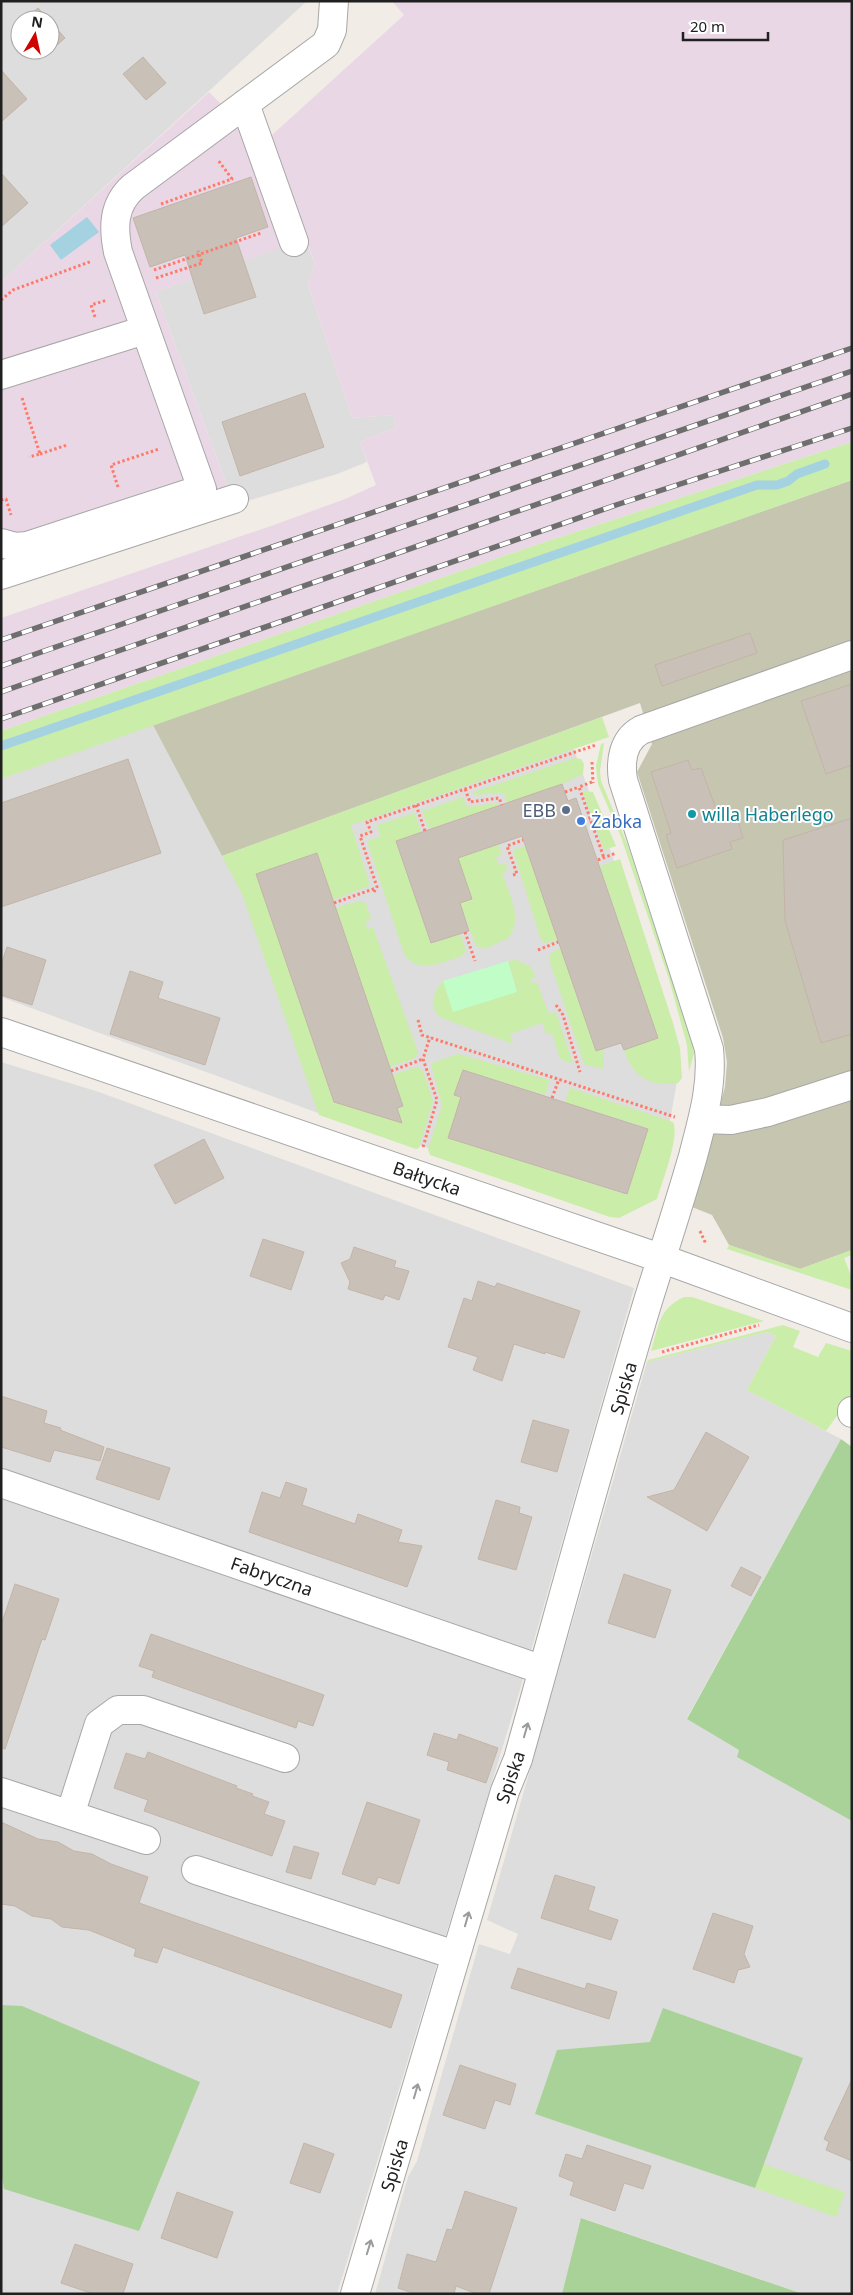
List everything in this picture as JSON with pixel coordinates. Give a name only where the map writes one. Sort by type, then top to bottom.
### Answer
[{"type":"street","points":[[7,533],[15,547],[27,546],[202,489],[133,334],[115,222],[117,208],[123,196],[326,44],[332,30],[334,1]]},
{"type":"street","points":[[245,104],[294,242]]},
{"type":"street","points":[[7,373],[133,334]]},
{"type":"street","points":[[1,575],[234,499]]},
{"type":"street","name":"Spiska","points":[[356,2294],[455,1956],[505,1791],[518,1759],[646,1311],[663,1259],[691,1121],[710,1084],[711,1066],[709,1049],[623,780],[622,771],[626,745],[631,736],[641,730],[852,655]]},
{"type":"street","name":"Bałtycka","points":[[1,1032],[663,1259],[852,1328]]},
{"type":"street","points":[[691,1121],[731,1120],[768,1112],[852,1085]]},
{"type":"street","name":"Fabryczna","points":[[1,1483],[543,1670]]},
{"type":"street","points":[[70,1815],[99,1724],[118,1710],[143,1710],[285,1758]]},
{"type":"street","points":[[1,1792],[146,1840]]},
{"type":"street","points":[[196,1870],[455,1956]]},
{"type":"path","points":[[215,156],[232,179]]},
{"type":"path","points":[[159,204],[239,177]]},
{"type":"path","points":[[1,300],[13,290],[121,261],[140,264],[144,274],[263,233]]},
{"type":"path","points":[[121,261],[100,277],[107,300],[133,334]]},
{"type":"path","points":[[96,322],[91,305],[107,300]]},
{"type":"path","points":[[7,373],[40,454]]},
{"type":"path","points":[[126,514],[111,465],[159,450],[156,440]]},
{"type":"path","points":[[29,457],[67,445]]},
{"type":"path","points":[[1,500],[6,499],[7,533]]},
{"type":"path","points":[[374,892],[377,887],[360,836],[371,832],[368,822],[596,745]]},
{"type":"path","points":[[565,792],[592,782]]},
{"type":"path","points":[[579,787],[604,858]]},
{"type":"path","points":[[465,789],[470,802],[499,798],[502,805]]},
{"type":"path","points":[[416,806],[425,831]]},
{"type":"path","points":[[584,820],[590,818]]},
{"type":"path","points":[[513,875],[516,874],[506,846],[523,840]]},
{"type":"path","points":[[598,860],[614,854]]},
{"type":"path","points":[[334,903],[377,887]]},
{"type":"path","points":[[465,932],[475,961]]},
{"type":"path","points":[[538,950],[558,942]]},
{"type":"path","points":[[556,1005],[563,1015],[580,1072]]},
{"type":"path","points":[[418,1020],[422,1035],[691,1121]]},
{"type":"path","points":[[422,1149],[437,1100],[423,1060],[430,1037]]},
{"type":"path","points":[[391,1071],[423,1060]]},
{"type":"path","points":[[552,1098],[559,1079]]},
{"type":"path","points":[[654,1354],[768,1322]]},
{"type":"shaded area","points":[[1,1],[307,1],[1,282]]},
{"type":"shaded area","points":[[392,1],[852,1],[852,442],[536,545],[1,731],[1,618],[271,526],[345,499],[376,485],[360,442],[397,427],[393,415],[352,418],[308,285],[315,264],[273,147],[272,135],[404,15]]},
{"type":"shaded area","points":[[209,92],[221,104],[247,140],[285,246],[156,292],[228,489],[1,561],[1,282]]},
{"type":"shaded area","points":[[305,238],[315,264],[308,285],[352,418],[393,415],[397,427],[360,442],[367,462],[337,474],[234,505],[156,292]]},
{"type":"shaded area","points":[[852,480],[852,1250],[800,1269],[729,1245],[712,1215],[692,1207],[725,1087],[727,1062],[723,1038],[637,772],[652,744],[640,703],[222,856],[153,725]]},
{"type":"shaded area","points":[[153,724],[222,856],[567,730],[662,994],[678,1076],[656,1198],[630,1212],[318,1113],[1,997],[1,779]]},
{"type":"shaded area","points":[[1,1062],[99,1092],[634,1288],[519,1693],[337,2294],[1,2294]]},
{"type":"shaded area","points":[[767,1332],[776,1336],[747,1390],[841,1439],[687,1718],[739,1750],[738,1757],[852,1821],[852,2294],[803,2294],[582,2218],[562,2294],[375,2294],[408,2177],[417,2161],[479,1944],[510,1954],[518,1934],[487,1920],[647,1362]]},
{"type":"green space","points":[[852,442],[852,480],[1,779],[1,731],[536,545]]},
{"type":"green space","points":[[602,717],[609,737],[351,825],[369,886],[333,900],[317,853],[256,874],[334,1101],[402,1123],[398,1108],[403,1106],[393,1075],[416,1067],[423,1071],[433,1101],[419,1148],[416,1149],[319,1115],[242,894],[222,856]]},
{"type":"green space","points":[[604,743],[600,771],[601,781],[628,846],[692,1041],[694,1053],[689,1072],[687,1045],[669,979],[621,837],[598,784],[596,766],[601,744]]},
{"type":"green space","points":[[575,758],[581,759],[584,764],[583,774],[562,784],[507,803],[504,793],[474,795],[473,792]]},
{"type":"green space","points":[[585,791],[593,792],[616,846],[604,850],[583,793]]},
{"type":"green space","points":[[463,797],[467,807],[497,803],[498,806],[429,829],[422,811]]},
{"type":"green space","points":[[415,813],[421,832],[396,841],[431,944],[460,934],[466,950],[462,956],[439,964],[416,964],[404,954],[367,841],[380,837],[377,825]]},
{"type":"green space","points":[[498,844],[502,854],[496,857],[499,865],[505,863],[508,871],[502,873],[514,906],[515,923],[513,931],[508,938],[485,949],[476,946],[460,903],[472,899],[458,858]]},
{"type":"green space","points":[[525,846],[558,940],[545,943],[541,940],[513,850]]},
{"type":"green space","points":[[620,859],[680,1048],[682,1078],[678,1083],[659,1083],[644,1078],[632,1067],[624,1050],[658,1038],[600,866]]},
{"type":"green space","points":[[359,901],[366,903],[371,919],[365,922],[368,929],[373,927],[418,1052],[415,1058],[390,1067],[336,908]]},
{"type":"green space","points":[[560,948],[596,1052],[604,1049],[604,1066],[602,1069],[584,1064],[549,959],[551,953]]},
{"type":"green space","points":[[516,960],[530,966],[536,977],[530,979],[532,983],[537,982],[549,1014],[556,1012],[573,1064],[560,1059],[552,1033],[546,1034],[542,1023],[510,1034],[513,1044],[442,1018],[435,1010],[433,1005],[434,995],[443,981],[453,1011],[517,991],[508,961]]},
{"type":"green space","points":[[508,961],[517,992],[453,1012],[443,981]]},
{"type":"green space","points":[[458,1054],[549,1080],[549,1082],[545,1095],[463,1070],[454,1095],[461,1098],[448,1138],[627,1195],[648,1128],[565,1102],[570,1088],[673,1122],[675,1129],[672,1148],[657,1199],[619,1218],[610,1217],[430,1155],[428,1149],[442,1105],[431,1065],[434,1062]]},
{"type":"green space","points":[[729,1245],[800,1269],[852,1250],[852,1255],[844,1258],[852,1278],[852,1290],[727,1249]]},
{"type":"green space","points":[[684,1297],[692,1297],[764,1321],[651,1351],[664,1313],[675,1302]]},
{"type":"green space","points":[[783,1325],[800,1331],[793,1347],[818,1357],[826,1343],[852,1351],[852,1395],[826,1431],[747,1390],[776,1336],[767,1332],[647,1362],[648,1360]]},
{"type":"green space","points":[[841,1439],[852,1447],[852,1821],[737,1757],[739,1750],[687,1719]]},
{"type":"green space","points":[[1,2005],[22,2006],[200,2082],[139,2231],[4,2189],[1,2170]]},
{"type":"green space","points":[[663,2008],[803,2058],[755,2188],[535,2114],[557,2050],[650,2042]]},
{"type":"green space","points":[[763,2164],[845,2192],[836,2217],[755,2188]]},
{"type":"green space","points":[[581,2218],[803,2294],[562,2294]]},
{"type":"water","points":[[87,217],[99,232],[61,260],[50,245]]},
{"type":"building","points":[[60,32],[65,38],[60,42]]},
{"type":"building","points":[[143,57],[166,83],[146,100],[123,74]]},
{"type":"building","points":[[1,70],[27,99],[1,122]]},
{"type":"building","points":[[1,173],[28,203],[1,227]]},
{"type":"building","points":[[251,177],[268,227],[236,238],[256,297],[204,314],[185,255],[150,267],[133,218]]},
{"type":"building","points":[[305,393],[324,447],[240,476],[222,422]]},
{"type":"building","points":[[750,633],[757,653],[662,686],[655,665]]},
{"type":"building","points":[[852,684],[852,765],[826,774],[801,701]]},
{"type":"building","points":[[128,759],[161,853],[1,907],[1,803]]},
{"type":"building","name":"willa Haberlego","points":[[688,760],[692,770],[701,768],[719,817],[735,812],[743,838],[730,842],[732,849],[677,868],[666,835],[671,833],[651,772]]},
{"type":"building","points":[[562,784],[568,801],[576,798],[658,1038],[624,1050],[621,1043],[596,1051],[522,836],[458,858],[472,899],[460,903],[469,931],[431,943],[396,841]]},
{"type":"building","points":[[852,818],[852,1034],[821,1043],[785,921],[783,840]]},
{"type":"building","points":[[317,853],[403,1106],[397,1108],[402,1123],[334,1102],[256,874]]},
{"type":"building","points":[[7,947],[46,960],[32,1005],[1,995],[1,965]]},
{"type":"building","points":[[130,971],[163,982],[158,998],[220,1018],[205,1065],[110,1034]]},
{"type":"building","points":[[463,1070],[648,1129],[627,1194],[448,1138],[461,1097],[454,1095]]},
{"type":"building","points":[[204,1139],[224,1178],[175,1204],[154,1165]]},
{"type":"building","points":[[263,1239],[304,1252],[291,1290],[250,1276]]},
{"type":"building","points":[[354,1247],[396,1261],[394,1267],[409,1271],[399,1300],[385,1295],[383,1300],[348,1289],[350,1282],[341,1263],[350,1259]]},
{"type":"building","points":[[478,1281],[495,1287],[497,1283],[580,1311],[564,1358],[514,1344],[502,1381],[473,1370],[478,1357],[448,1347],[464,1298],[472,1301]]},
{"type":"building","points":[[1,1396],[47,1411],[44,1423],[61,1428],[60,1430],[104,1447],[100,1461],[54,1450],[50,1462],[1,1447]]},
{"type":"building","points":[[533,1420],[569,1430],[557,1472],[521,1462]]},
{"type":"building","points":[[706,1432],[749,1457],[707,1531],[647,1497],[674,1490]]},
{"type":"building","points":[[107,1448],[170,1468],[159,1500],[96,1479]]},
{"type":"building","points":[[286,1482],[307,1489],[302,1505],[355,1524],[358,1514],[402,1530],[398,1542],[422,1546],[407,1587],[249,1532],[262,1492],[280,1498]]},
{"type":"building","points":[[496,1500],[520,1507],[519,1513],[532,1517],[516,1570],[478,1559]]},
{"type":"building","points":[[741,1567],[761,1577],[751,1596],[731,1586]]},
{"type":"building","points":[[624,1574],[671,1590],[655,1638],[608,1623]]},
{"type":"building","points":[[15,1584],[59,1599],[45,1640],[42,1639],[5,1749],[1,1748],[1,1625]]},
{"type":"building","points":[[151,1634],[324,1695],[313,1726],[298,1721],[296,1728],[152,1677],[154,1671],[139,1666]]},
{"type":"building","points":[[434,1733],[457,1740],[459,1734],[498,1748],[486,1783],[447,1770],[449,1762],[427,1755]]},
{"type":"building","points":[[148,1752],[237,1786],[236,1788],[253,1794],[252,1796],[269,1802],[264,1814],[285,1821],[272,1856],[144,1811],[148,1800],[114,1788],[126,1753],[145,1759]]},
{"type":"building","points":[[367,1802],[420,1820],[399,1884],[378,1877],[375,1885],[342,1874]]},
{"type":"building","points":[[1,1822],[38,1839],[58,1842],[74,1851],[92,1854],[111,1864],[148,1877],[139,1903],[402,1995],[391,2028],[163,1947],[157,1963],[134,1956],[136,1949],[89,1930],[62,1927],[51,1919],[32,1916],[15,1906],[1,1904]]},
{"type":"building","points":[[294,1846],[319,1853],[311,1879],[286,1872]]},
{"type":"building","points":[[555,1875],[595,1887],[588,1910],[618,1920],[611,1940],[541,1918]]},
{"type":"building","points":[[713,1913],[753,1926],[744,1954],[750,1967],[738,1970],[734,1983],[693,1969]]},
{"type":"building","points":[[518,1968],[585,1989],[587,1983],[617,1992],[609,2019],[511,1988]]},
{"type":"building","points":[[460,2065],[516,2084],[510,2105],[495,2100],[485,2129],[443,2115]]},
{"type":"building","points":[[852,2079],[852,2161],[826,2150],[829,2142],[824,2139]]},
{"type":"building","points":[[304,2143],[334,2154],[320,2193],[290,2183]]},
{"type":"building","points":[[587,2145],[651,2166],[643,2189],[624,2183],[615,2211],[570,2195],[574,2182],[559,2176],[566,2154],[582,2159]]},
{"type":"building","points":[[465,2191],[517,2208],[489,2294],[477,2294],[456,2286],[454,2294],[415,2294],[398,2288],[407,2254],[436,2262],[447,2229],[452,2230]]},
{"type":"building","points":[[177,2192],[233,2212],[217,2258],[161,2238]]},
{"type":"building","points":[[75,2244],[133,2264],[123,2294],[93,2294],[61,2283]]},
{"type":"waterway","points":[[1,746],[757,485],[777,485],[788,481],[797,474],[825,464]]},
{"type":"railway","points":[[1,640],[852,348]]},
{"type":"railway","points":[[1,666],[852,371]]},
{"type":"railway","points":[[1,692],[852,394]]},
{"type":"railway","points":[[1,719],[616,505],[852,428]]},
{"type":"place","name":"EBB","points":[[566,810]]},
{"type":"place","name":"willa Haberlego","points":[[692,814]]},
{"type":"place","name":"Żabka","points":[[581,821]]}]
